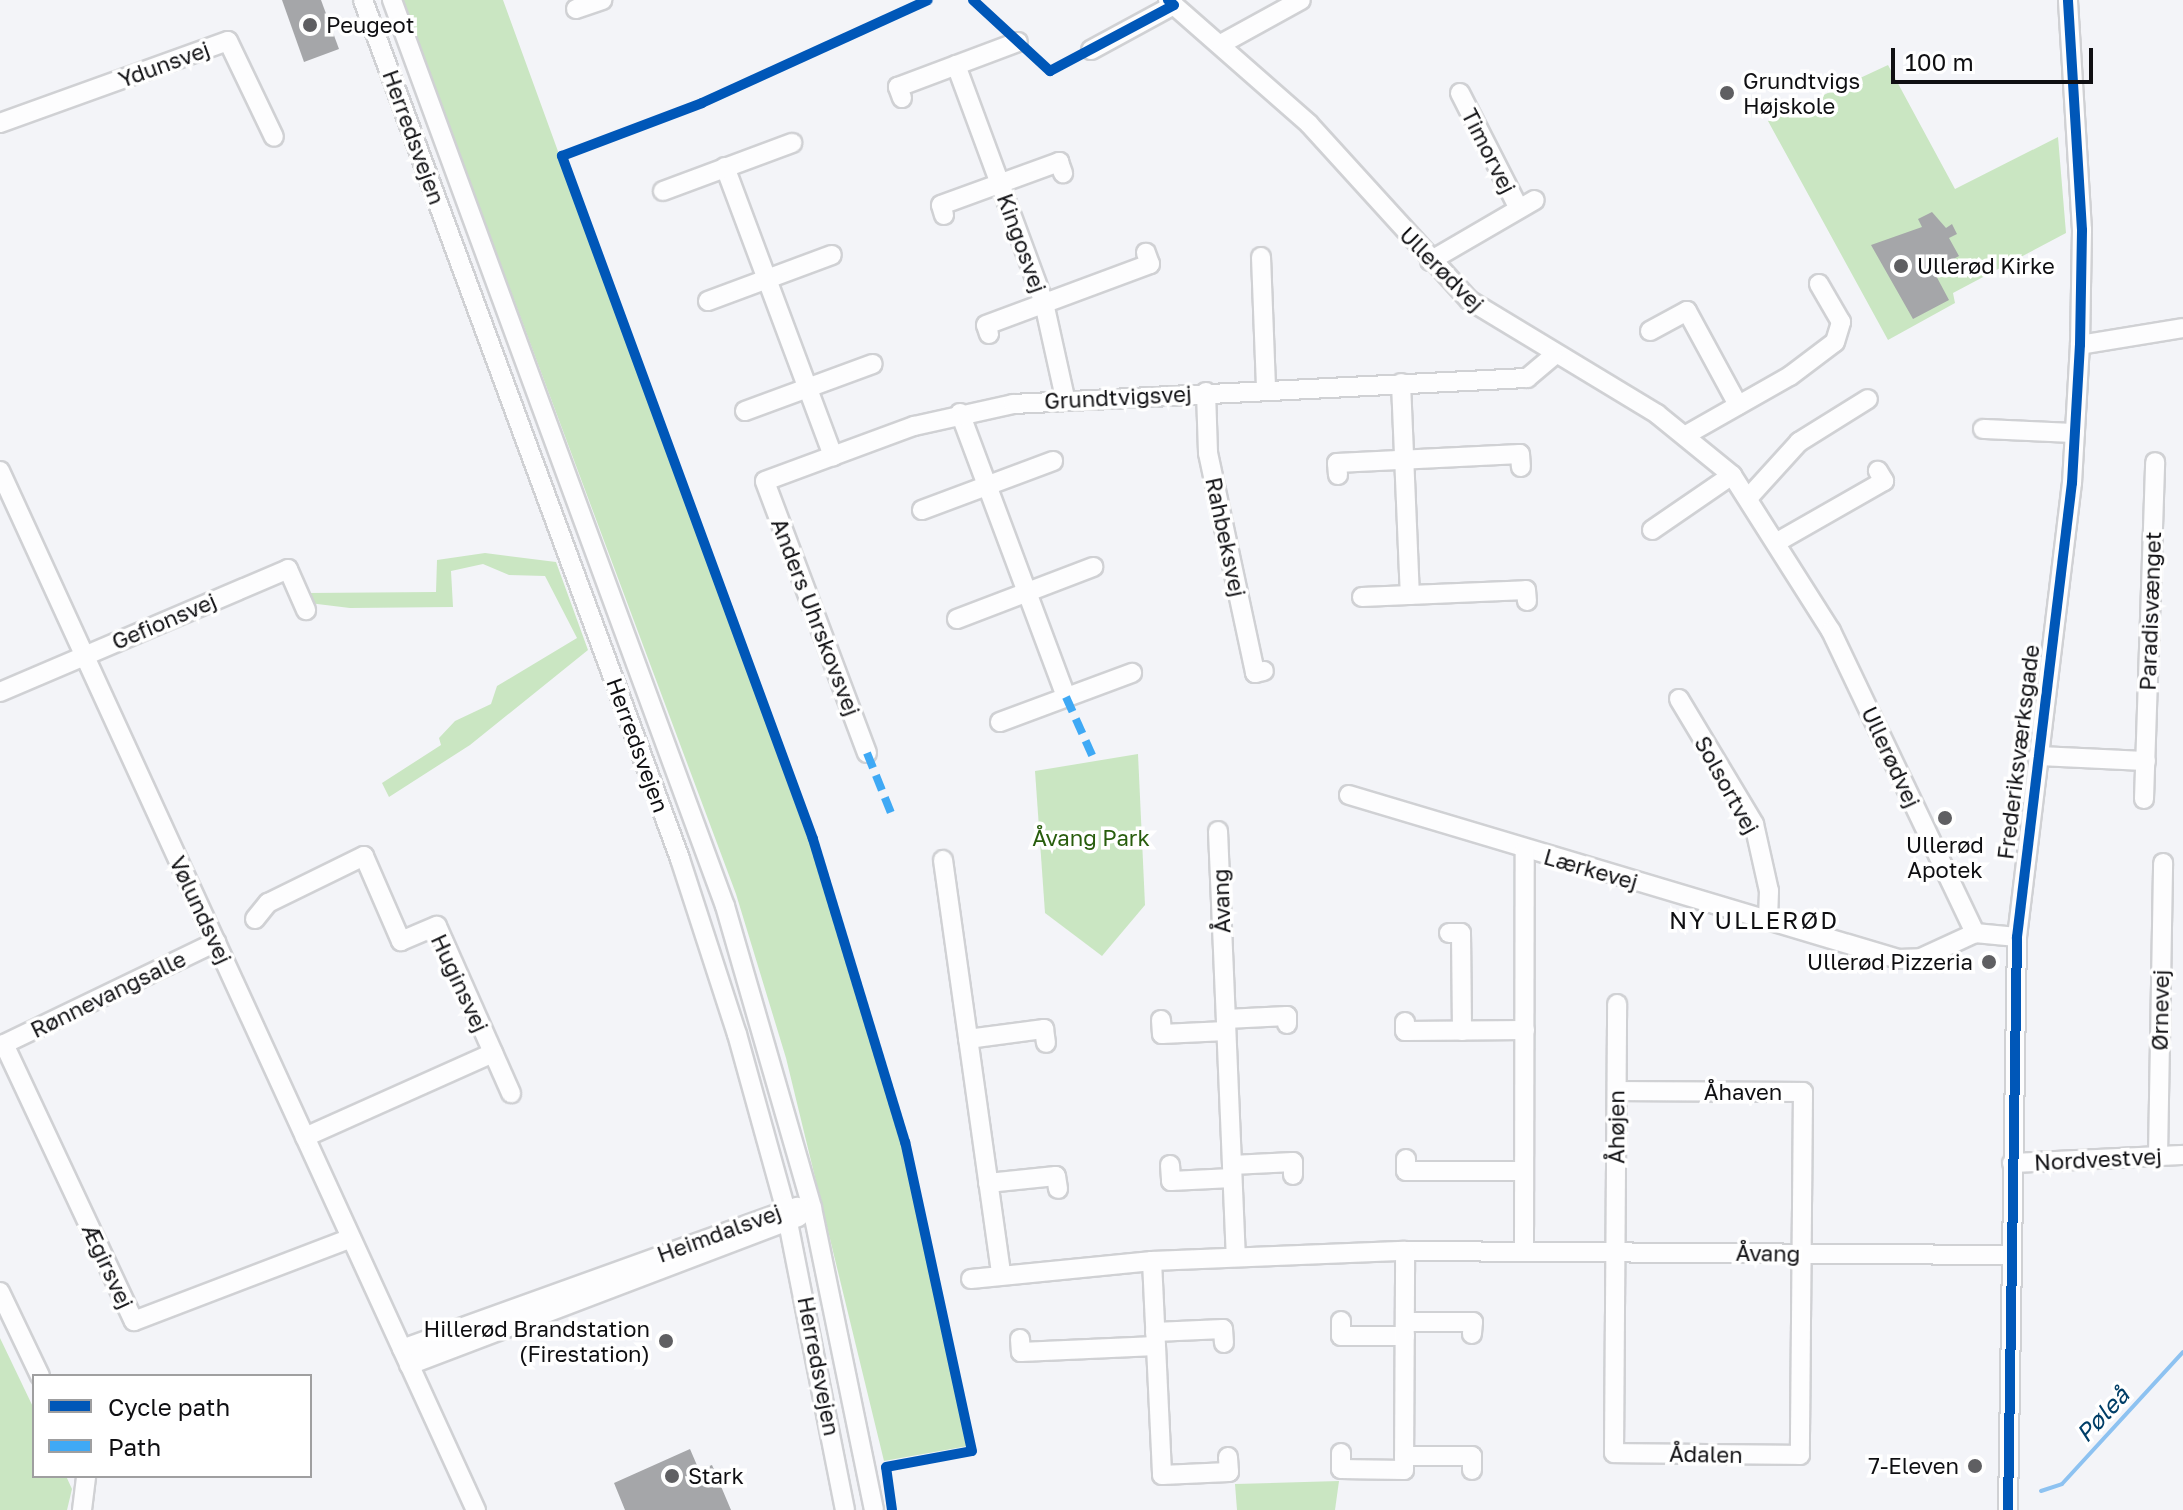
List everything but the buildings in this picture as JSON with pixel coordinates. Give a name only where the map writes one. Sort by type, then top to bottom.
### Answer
[{"type":"street","name":"Herredsvejen","points":[[363,0],[680,859],[787,1215],[845,1510]]},
{"type":"street","name":"Herredsvejen","points":[[392,0],[725,906],[812,1208],[874,1510]]},
{"type":"street","points":[[576,9],[602,0]]},
{"type":"street","points":[[1221,44],[1301,0]]},
{"type":"street","name":"Frederiksværksgade","points":[[2008,1510],[2017,937],[2075,433],[2080,345],[2082,215],[2068,0]]},
{"type":"street","points":[[1091,50],[1171,3]]},
{"type":"street","name":"Ullerødvej","points":[[1171,3],[1309,124],[1430,261],[1480,309],[1686,435],[1732,475],[1750,496],[1779,541],[1831,631],[1975,933]]},
{"type":"street","name":"Ydunsvej","points":[[0,123],[228,41],[274,137]]},
{"type":"street","points":[[902,98],[898,87],[1018,42]]},
{"type":"street","name":"Kingosvej","points":[[956,65],[1044,303],[1065,398]]},
{"type":"street","name":"Timorvej","points":[[1430,261],[1527,204],[1460,93]]},
{"type":"street","points":[[663,191],[792,143]]},
{"type":"street","name":"Kingosvej","points":[[944,215],[941,205],[1059,162],[1063,173]]},
{"type":"street","points":[[725,167],[833,456]]},
{"type":"street","name":"Kingosvej","points":[[989,334],[986,325],[1150,264],[1146,253]]},
{"type":"street","points":[[708,301],[832,255]]},
{"type":"street","points":[[1261,257],[1266,389]]},
{"type":"street","points":[[1686,435],[1790,376],[1841,333],[1819,284]]},
{"type":"street","points":[[1650,331],[1687,311],[1738,405]]},
{"type":"street","points":[[2080,345],[2183,328]]},
{"type":"street","name":"Grundtvigsvej","points":[[765,481],[960,413],[1065,398],[1527,378],[1553,356]]},
{"type":"street","points":[[745,411],[873,364]]},
{"type":"street","points":[[1401,383],[1410,595]]},
{"type":"street","name":"Rahbeksvej","points":[[1206,392],[1211,468],[1255,673],[1264,671]]},
{"type":"street","points":[[1750,496],[1799,442],[1868,399]]},
{"type":"street","points":[[960,413],[1066,697]]},
{"type":"street","points":[[1983,429],[2075,433]]},
{"type":"street","points":[[1338,475],[1337,463],[1520,454],[1521,467]]},
{"type":"street","points":[[922,510],[1053,461]]},
{"type":"street","name":"Paradisvænget","points":[[2144,799],[2155,462]]},
{"type":"street","name":"Vølundsvej","points":[[0,471],[472,1502]]},
{"type":"street","points":[[1779,541],[1884,481],[1878,471]]},
{"type":"street","points":[[1652,530],[1732,475]]},
{"type":"street","name":"Anders Uhrskovsvej","points":[[765,481],[867,753]]},
{"type":"street","points":[[957,619],[1093,567]]},
{"type":"street","name":"Gefionsvej","points":[[0,692],[288,569],[306,610]]},
{"type":"street","points":[[1362,597],[1526,590],[1527,601]]},
{"type":"street","points":[[1000,722],[1132,673]]},
{"type":"street","name":"Solsortvej","points":[[1679,699],[1754,824],[1769,891],[1768,921]]},
{"type":"street","points":[[2038,756],[2146,761]]},
{"type":"street","name":"Lærkevej","points":[[1349,795],[1898,959],[1921,958],[1975,933]]},
{"type":"street","name":"Åvang","points":[[1218,831],[1236,1256]]},
{"type":"street","points":[[1524,1249],[1525,849]]},
{"type":"street","name":"Huginsvej","points":[[255,919],[268,903],[364,856],[401,941],[437,926],[511,1093]]},
{"type":"street","points":[[943,860],[1001,1275]]},
{"type":"street","name":"Ørnevej","points":[[2158,1156],[2163,863]]},
{"type":"street","points":[[1449,933],[1461,933],[1462,1031]]},
{"type":"street","points":[[1975,933],[2017,937]]},
{"type":"street","name":"Rønnevangsalle","points":[[2,1045],[216,942]]},
{"type":"street","name":"Åhøjen","points":[[1616,1251],[1617,1004]]},
{"type":"street","points":[[1161,1020],[1162,1034],[1287,1016],[1287,1024]]},
{"type":"street","points":[[1405,1022],[1405,1031],[1525,1030]]},
{"type":"street","points":[[968,1039],[1044,1029],[1046,1043]]},
{"type":"street","name":"Ægirsvej","points":[[2,1045],[134,1321],[351,1238]]},
{"type":"street","name":"Huginsvej","points":[[305,1137],[493,1053]]},
{"type":"street","name":"Åhaven","points":[[1617,1091],[1803,1092],[1802,1253]]},
{"type":"street","name":"Nordvestvej","points":[[2012,1163],[2183,1155]]},
{"type":"street","points":[[1406,1159],[1406,1171],[1524,1171]]},
{"type":"street","points":[[1170,1165],[1171,1181],[1293,1162],[1293,1175]]},
{"type":"street","points":[[988,1183],[1056,1176],[1058,1189]]},
{"type":"street","name":"Heimdalsvej","points":[[406,1357],[812,1208]]},
{"type":"street","name":"Åvang","points":[[971,1279],[1152,1261],[1405,1251],[1524,1249],[2012,1255]]},
{"type":"street","points":[[1341,1453],[1341,1469],[1404,1470],[1405,1251]]},
{"type":"street","name":"Ådalen","points":[[1616,1251],[1614,1453],[1800,1455],[1802,1253]]},
{"type":"street","points":[[1152,1261],[1162,1475],[1229,1472],[1228,1457]]},
{"type":"street","points":[[0,1292],[39,1374]]},
{"type":"street","points":[[1341,1321],[1341,1336],[1473,1322],[1472,1334]]},
{"type":"street","points":[[1020,1339],[1021,1352],[1223,1329],[1224,1343]]},
{"type":"street","points":[[1404,1456],[1472,1456],[1472,1470]]},
{"type":"street","points":[[82,1510],[86,1478]]},
{"type":"green space","points":[[402,0],[503,0],[844,938],[915,1190],[968,1446],[884,1461],[786,1058],[736,894]]},
{"type":"green space","points":[[1888,65],[1955,189],[2058,137],[2066,233],[1953,293],[1955,303],[1888,340],[1768,121]]},
{"type":"green space","points":[[485,553],[556,562],[588,650],[470,745],[389,797],[382,783],[441,745],[439,738],[455,721],[491,704],[497,686],[577,638],[545,576],[509,575],[483,564],[451,571],[453,607],[350,608],[309,603],[307,593],[436,592],[437,560]]},
{"type":"green space","name":"Åvang Park","points":[[1138,754],[1145,905],[1102,956],[1045,913],[1035,771]]},
{"type":"green space","points":[[0,1338],[32,1405],[32,1478],[67,1478],[72,1489],[67,1510],[0,1510]]},
{"type":"green space","points":[[1339,1481],[1335,1510],[1237,1510],[1235,1484]]},
{"type":"waterway","name":"Pøleå","points":[[2041,1491],[2062,1484],[2183,1352]]},
{"type":"marked path","points":[[1066,697],[1092,755]]},
{"type":"marked path","points":[[867,753],[891,813]]},
{"type":"cycle path","points":[[892,1510],[886,1467],[972,1451],[905,1142],[813,839],[562,156],[702,103],[928,0]]},
{"type":"cycle path","points":[[973,0],[1050,71],[1174,5],[1168,0]]},
{"type":"cycle path","points":[[2008,1510],[2017,937],[2072,483],[2080,345],[2082,230],[2068,0]]},
{"type":"place","name":"Peugeot","points":[[310,25]]},
{"type":"place","name":"Grundtvigs Højskole","points":[[1727,93]]},
{"type":"place","name":"Ullerød Kirke","points":[[1901,266]]},
{"type":"place","name":"Ullerød Apotek","points":[[1945,818]]},
{"type":"place","name":"Ullerød Pizzeria","points":[[1989,962]]},
{"type":"place","name":"Hillerød Brandstation (Firestation)","points":[[666,1341]]},
{"type":"place","name":"7-Eleven","points":[[1975,1466]]},
{"type":"place","name":"Stark","points":[[672,1476]]},
{"type":"district","name":"NY ULLERØD","points":[[1754,920]]}]
